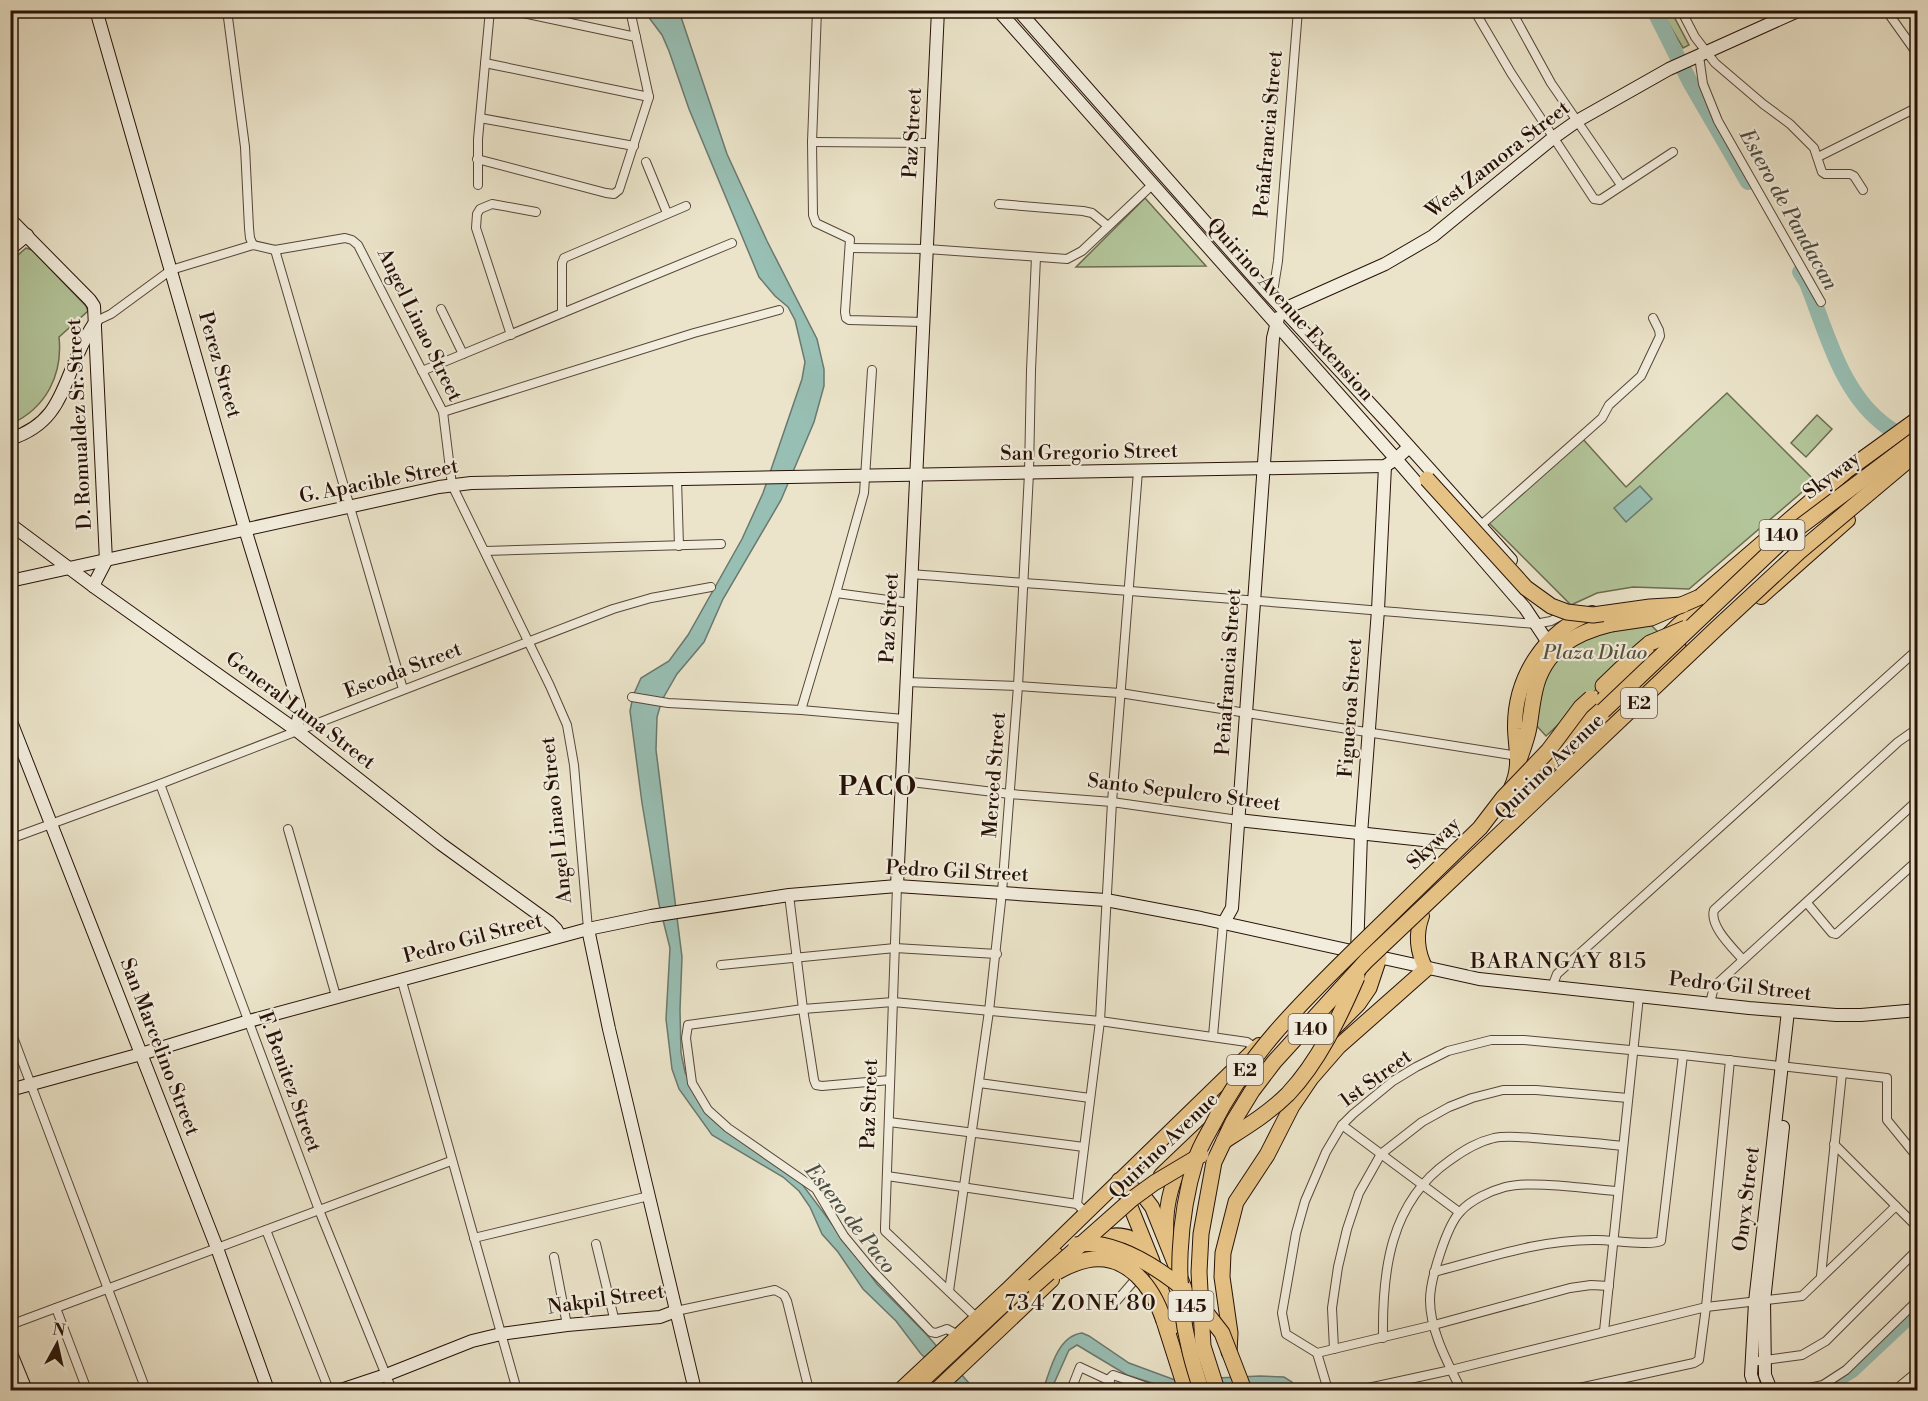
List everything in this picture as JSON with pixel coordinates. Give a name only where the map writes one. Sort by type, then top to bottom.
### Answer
[{"type":"highway","points":[[1518,760],[1529,729],[1535,687],[1551,647],[1594,628],[1651,618],[1700,597],[1846,471],[1917,419]]},
{"type":"highway","name":"Skyway","points":[[1202,1390],[1189,1347],[1182,1308],[1179,1270],[1188,1194],[1196,1157],[1237,1081],[1259,1051],[1306,998],[1480,828],[1785,538],[1917,438]]},
{"type":"highway","points":[[1603,686],[1650,643],[1694,624],[1708,615],[1849,491],[1888,449]]},
{"type":"highway","name":"Skyway","points":[[1217,1390],[1203,1346],[1199,1272],[1201,1234],[1214,1162],[1233,1122],[1252,1091],[1360,958],[1799,552],[1917,452]]},
{"type":"highway","points":[[1428,479],[1526,588],[1551,606],[1567,612],[1593,615],[1683,605]]},
{"type":"highway","points":[[1480,828],[1503,798],[1548,751],[1581,707],[1591,698]]},
{"type":"highway","points":[[925,1390],[1034,1286],[1132,1199],[1260,1118],[1288,1093],[1311,1065],[1326,1041],[1340,1014],[1360,958]]},
{"type":"highway","points":[[1292,1106],[1300,1076],[1309,1057],[1322,1040],[1358,1004],[1369,988],[1379,958]]},
{"type":"highway","points":[[1235,1383],[1229,1352],[1230,1333],[1222,1277],[1223,1253],[1236,1202],[1267,1155],[1292,1106],[1311,1078],[1338,1047],[1426,969]]},
{"type":"highway","points":[[912,1390],[1056,1255],[1076,1245],[1094,1244],[1117,1250],[1151,1265],[1184,1288],[1222,1333],[1244,1390]]},
{"type":"highway","points":[[1034,1286],[1054,1273],[1088,1260],[1101,1259],[1124,1265],[1148,1286],[1156,1299],[1186,1390]]},
{"type":"main road","name":"Perez Street","points":[[96,10],[245,529],[299,705],[296,730]]},
{"type":"main road","name":"Paz Street","points":[[897,886],[938,10]]},
{"type":"main road","name":"Quirino Avenue Extension","points":[[998,10],[1396,459],[1525,608],[1551,647]]},
{"type":"main road","name":"Quirino Avenue Extension","points":[[1018,10],[1268,293],[1547,601],[1570,619]]},
{"type":"main road","name":"West Zamora Street","points":[[1284,309],[1385,264],[1434,236],[1577,121],[1672,68],[1800,10]]},
{"type":"main road","points":[[1056,76],[1067,66]]},
{"type":"main road","points":[[1096,121],[1107,111]]},
{"type":"main road","name":"D. Romualdez Sr. Street","points":[[10,219],[94,306],[106,561],[93,586]]},
{"type":"main road","points":[[10,249],[27,235]]},
{"type":"main road","name":"Peñafrancia Street","points":[[1223,924],[1232,908],[1273,338],[1276,323],[1284,309]]},
{"type":"main road","points":[[10,439],[30,430],[45,419],[58,403],[80,348],[96,321]]},
{"type":"main road","name":"Quirino Avenue","points":[[900,1390],[977,1318],[1082,1209],[1119,1180],[1256,1048],[1360,958],[1510,790],[1678,625],[1848,478],[1917,426]]},
{"type":"main road","points":[[1385,466],[1409,447]]},
{"type":"main road","name":"Quirino Avenue","points":[[940,1386],[1289,1053],[1422,916],[1700,652],[1914,463]]},
{"type":"main road","name":"San Gregorio Street","points":[[762,477],[1385,466]]},
{"type":"main road","name":"Figueroa Street","points":[[1360,958],[1361,834],[1378,610],[1385,466]]},
{"type":"main road","name":"G. Apacible Street","points":[[10,581],[452,485],[762,477]]},
{"type":"main road","name":"General Luna Street","points":[[10,524],[69,569],[296,730],[441,844],[549,922],[560,936]]},
{"type":"main road","points":[[1551,647],[1570,619],[1610,609],[1689,606],[1708,597]]},
{"type":"main road","points":[[1632,608],[1664,616],[1678,625],[1687,633],[1700,652]]},
{"type":"main road","points":[[1508,834],[1524,806],[1687,640],[1688,636]]},
{"type":"main road","name":"San Marcelino Street","points":[[10,719],[217,1248],[268,1390]]},
{"type":"main road","name":"Quirino Avenue","points":[[1510,790],[1516,778],[1518,760]]},
{"type":"main road","name":"Santo Sepulcro Street","points":[[1238,820],[1460,844]]},
{"type":"main road","name":"Pedro Gil Street","points":[[10,1090],[336,996],[588,929],[679,911],[789,895],[897,886],[1106,900],[1223,924],[1360,958],[1379,958],[1479,979],[1792,1012],[1852,1015],[1917,1010]]},
{"type":"main road","points":[[1422,916],[1417,940],[1426,969]]},
{"type":"main road","name":"Angel Linao Street","points":[[588,929],[609,1029],[695,1390]]},
{"type":"main road","name":"Onyx Street","points":[[1755,1390],[1751,1375],[1758,1362],[1759,1301],[1792,1012]]},
{"type":"main road","points":[[1169,1248],[1167,1216],[1173,1185],[1183,1161],[1197,1140]]},
{"type":"main road","name":"145","points":[[1119,1180],[1142,1194],[1152,1207],[1214,1364]]},
{"type":"main road","name":"145","points":[[1119,1180],[1149,1254],[1188,1375]]},
{"type":"main road","points":[[1093,1241],[1117,1234],[1133,1238],[1149,1254]]},
{"type":"main road","points":[[1158,1280],[1178,1272]]},
{"type":"main road","name":"Nakpil Street","points":[[341,1390],[472,1341],[501,1334],[567,1325],[660,1317],[676,1311]]},
{"type":"main road","points":[[10,1351],[26,1390]]},
{"type":"main road","name":"Onyx Street","points":[[1758,1362],[1770,1389]]},
{"type":"street","points":[[227,10],[245,147],[249,228],[253,245]]},
{"type":"street","points":[[478,185],[477,159],[490,10]]},
{"type":"street","points":[[509,10],[636,36]]},
{"type":"street","points":[[477,159],[614,194],[619,190],[648,97],[630,10]]},
{"type":"street","points":[[817,10],[812,142],[814,219],[816,223],[850,243],[1067,259],[1082,251],[1152,185]]},
{"type":"street","name":"Peñafrancia Street","points":[[1268,293],[1274,286],[1278,261],[1298,10]]},
{"type":"street","points":[[1474,10],[1511,73],[1594,199],[1598,201],[1673,152]]},
{"type":"street","points":[[1511,10],[1551,83],[1621,185]]},
{"type":"street","points":[[1886,10],[1917,55]]},
{"type":"street","points":[[1683,11],[1701,56],[1702,84],[1718,121],[1821,302]]},
{"type":"street","points":[[1701,56],[1715,63],[1790,124],[1814,148],[1822,172],[1850,174],[1854,176],[1863,190]]},
{"type":"street","points":[[484,63],[648,97]]},
{"type":"street","points":[[1818,157],[1917,107]]},
{"type":"street","points":[[480,118],[634,146]]},
{"type":"street","points":[[812,142],[932,143]]},
{"type":"street","points":[[646,162],[667,213]]},
{"type":"street","points":[[511,335],[476,228],[477,214],[480,209],[492,204],[536,212]]},
{"type":"street","points":[[999,204],[1083,211],[1092,213],[1108,226]]},
{"type":"street","points":[[562,313],[562,263],[564,258],[686,206]]},
{"type":"street","name":"Angel Linao Street","points":[[275,250],[345,238],[358,244],[443,412],[452,485],[567,725],[574,765],[588,929]]},
{"type":"street","points":[[422,371],[732,243]]},
{"type":"street","points":[[850,243],[846,318],[849,320],[924,322]]},
{"type":"street","points":[[96,321],[111,314],[171,270],[253,245],[275,250],[403,689]]},
{"type":"street","name":"Merced Street","points":[[949,1291],[997,954],[1023,583],[1036,257]]},
{"type":"street","points":[[441,309],[463,354]]},
{"type":"street","points":[[443,412],[683,337],[779,310]]},
{"type":"street","points":[[1480,526],[1602,418],[1609,405],[1641,376],[1660,336],[1653,318]]},
{"type":"street","points":[[801,710],[864,493],[872,370]]},
{"type":"street","points":[[887,1176],[1082,1209],[1084,1147],[1100,1021],[1112,802],[1138,471]]},
{"type":"street","points":[[677,479],[679,546]]},
{"type":"street","points":[[485,551],[722,544]]},
{"type":"street","points":[[912,574],[1535,624],[1570,619]]},
{"type":"street","name":"Escoda Street","points":[[10,839],[160,784],[613,609],[651,598],[711,587]]},
{"type":"street","points":[[836,593],[910,603]]},
{"type":"street","points":[[1552,987],[1557,974],[1917,649]]},
{"type":"street","points":[[906,682],[1120,693],[1368,732],[1518,760]]},
{"type":"street","points":[[632,697],[668,703],[801,710],[904,719]]},
{"type":"street","points":[[1743,960],[1723,937],[1713,919],[1714,910],[1890,749],[1917,728]]},
{"type":"street","name":"Santo Sepulcro Street","points":[[903,781],[1010,794],[1112,802],[1238,820]]},
{"type":"street","name":"F. Benitez Street","points":[[160,784],[319,1210],[392,1390]]},
{"type":"street","points":[[1710,1003],[1718,983],[1917,800]]},
{"type":"street","points":[[288,829],[336,996]]},
{"type":"street","points":[[1807,903],[1832,933],[1836,933],[1917,860]]},
{"type":"street","name":"Paz Street","points":[[897,886],[885,1231],[949,1291]]},
{"type":"street","points":[[789,895],[802,1009],[816,1085],[890,1080]]},
{"type":"street","name":"Peñafrancia Street","points":[[1212,1036],[1223,924]]},
{"type":"street","points":[[721,966],[895,948],[997,954]]},
{"type":"street","points":[[401,978],[517,1390]]},
{"type":"street","points":[[1604,1331],[1639,996]]},
{"type":"street","points":[[954,1339],[947,1329],[936,1334],[931,1332],[872,1270],[843,1236],[816,1189],[728,1128],[708,1110],[692,1083],[686,1038],[688,1025],[802,1009],[893,1002],[1100,1021],[1212,1036],[1246,1042],[1256,1048]]},
{"type":"street","points":[[10,1029],[146,1390]]},
{"type":"street","name":"1st Street","points":[[1317,1353],[1286,1334],[1282,1313],[1296,1233],[1309,1191],[1326,1152],[1342,1125],[1393,1081],[1448,1051],[1491,1040],[1524,1040],[1887,1078],[1887,1120],[1917,1158]]},
{"type":"street","points":[[1434,1272],[1527,1247],[1567,1241],[1613,1240],[1654,1243],[1662,1239],[1683,1055]]},
{"type":"street","points":[[1570,1390],[1699,1360],[1730,1060]]},
{"type":"street","points":[[1821,1276],[1842,1073]]},
{"type":"street","points":[[979,1083],[1090,1098]]},
{"type":"street","points":[[1334,1349],[1332,1308],[1347,1229],[1359,1193],[1381,1154],[1422,1122],[1449,1107],[1503,1090],[1536,1090],[1628,1098]]},
{"type":"street","points":[[889,1122],[1084,1147]]},
{"type":"street","points":[[1342,1125],[1459,1212]]},
{"type":"street","points":[[1383,1338],[1385,1277],[1391,1247],[1400,1221],[1422,1184],[1441,1166],[1470,1146],[1496,1138],[1522,1137],[1623,1146]]},
{"type":"street","points":[[1834,1144],[1917,1228]]},
{"type":"street","points":[[10,1325],[452,1161]]},
{"type":"street","points":[[1461,1390],[1434,1325],[1430,1300],[1434,1272],[1452,1224],[1459,1212],[1477,1200],[1505,1187],[1533,1185],[1618,1191]]},
{"type":"street","points":[[474,1238],[649,1196]]},
{"type":"street","points":[[1359,1390],[1451,1370],[1706,1307],[1802,1296],[1896,1206]]},
{"type":"street","points":[[266,1230],[329,1390]]},
{"type":"street","points":[[596,1244],[615,1322]]},
{"type":"street","points":[[1758,1362],[1802,1354],[1826,1341],[1917,1249]]},
{"type":"street","points":[[1114,1304],[1149,1254]]},
{"type":"street","points":[[554,1257],[567,1325]]},
{"type":"street","points":[[1328,1390],[1317,1353],[1434,1325],[1570,1288],[1591,1285],[1609,1286]]},
{"type":"street","name":"Nakpil Street","points":[[676,1311],[775,1290],[780,1292],[787,1301],[809,1390]]},
{"type":"street","points":[[949,1291],[977,1318]]},
{"type":"street","points":[[1801,1390],[1823,1385],[1845,1370],[1917,1300]]},
{"type":"street","points":[[56,1308],[87,1390]]},
{"type":"street","points":[[1071,1390],[1080,1367],[1110,1381]]},
{"type":"street","points":[[1894,1390],[1917,1371]]},
{"type":"street","points":[[1107,1390],[1113,1375],[1152,1390]]},
{"type":"street","points":[[1770,1389],[1787,1390]]},
{"type":"green space","points":[[1661,11],[1671,11],[1689,45],[1683,48]]},
{"type":"green space","points":[[1145,198],[1206,266],[1076,267]]},
{"type":"green space","points":[[26,248],[32,250],[86,306],[88,311],[59,337],[58,364],[50,389],[34,409],[11,424],[11,261]]},
{"type":"green space","points":[[1727,393],[1815,481],[1689,589],[1633,587],[1597,593],[1571,605],[1488,522],[1582,438],[1626,487]]},
{"type":"green space","points":[[1817,415],[1832,429],[1806,457],[1791,443]]},
{"type":"green space","name":"Plaza Dilao","points":[[1646,620],[1658,632],[1546,736],[1535,724],[1536,702],[1563,639]]},
{"type":"water","points":[[644,11],[679,11],[727,154],[767,241],[817,339],[824,369],[824,386],[814,422],[781,500],[723,599],[704,642],[677,674],[662,700],[657,717],[656,750],[682,957],[681,1053],[685,1072],[705,1108],[802,1184],[877,1284],[927,1335],[975,1390],[961,1390],[921,1354],[896,1321],[863,1289],[838,1252],[822,1234],[810,1207],[799,1191],[783,1177],[712,1135],[679,1089],[672,1069],[666,1019],[670,948],[659,904],[642,803],[630,711],[633,696],[641,678],[669,661],[688,635],[742,539],[763,493],[802,379],[805,362],[795,320],[788,307],[759,277],[689,109],[669,51],[662,35]]},
{"type":"water","points":[[1640,486],[1652,499],[1626,522],[1614,508]]},
{"type":"water","points":[[1082,1333],[1129,1363],[1175,1380],[1284,1377],[1292,1382],[1296,1390],[1278,1390],[1274,1386],[1174,1390],[1127,1375],[1077,1345],[1069,1350],[1051,1390],[1043,1390],[1061,1347],[1066,1340]]},
{"type":"waterway","name":"Estero de Pandacan","points":[[1654,10],[1690,82],[1748,182]]},
{"type":"waterway","name":"Estero de Pandacan","points":[[1800,272],[1807,283],[1836,358],[1855,393],[1881,422],[1908,440]]},
{"type":"waterway","points":[[1820,1390],[1852,1370],[1918,1308]]},
{"type":"district","name":"PACO","points":[[878,787]]},
{"type":"district","name":"BARANGAY 815","points":[[1559,961]]},
{"type":"district","name":"734 ZONE 80","points":[[1081,1303]]},
{"type":"water label","name":"Estero de Paco","points":[[850,1219]]}]
